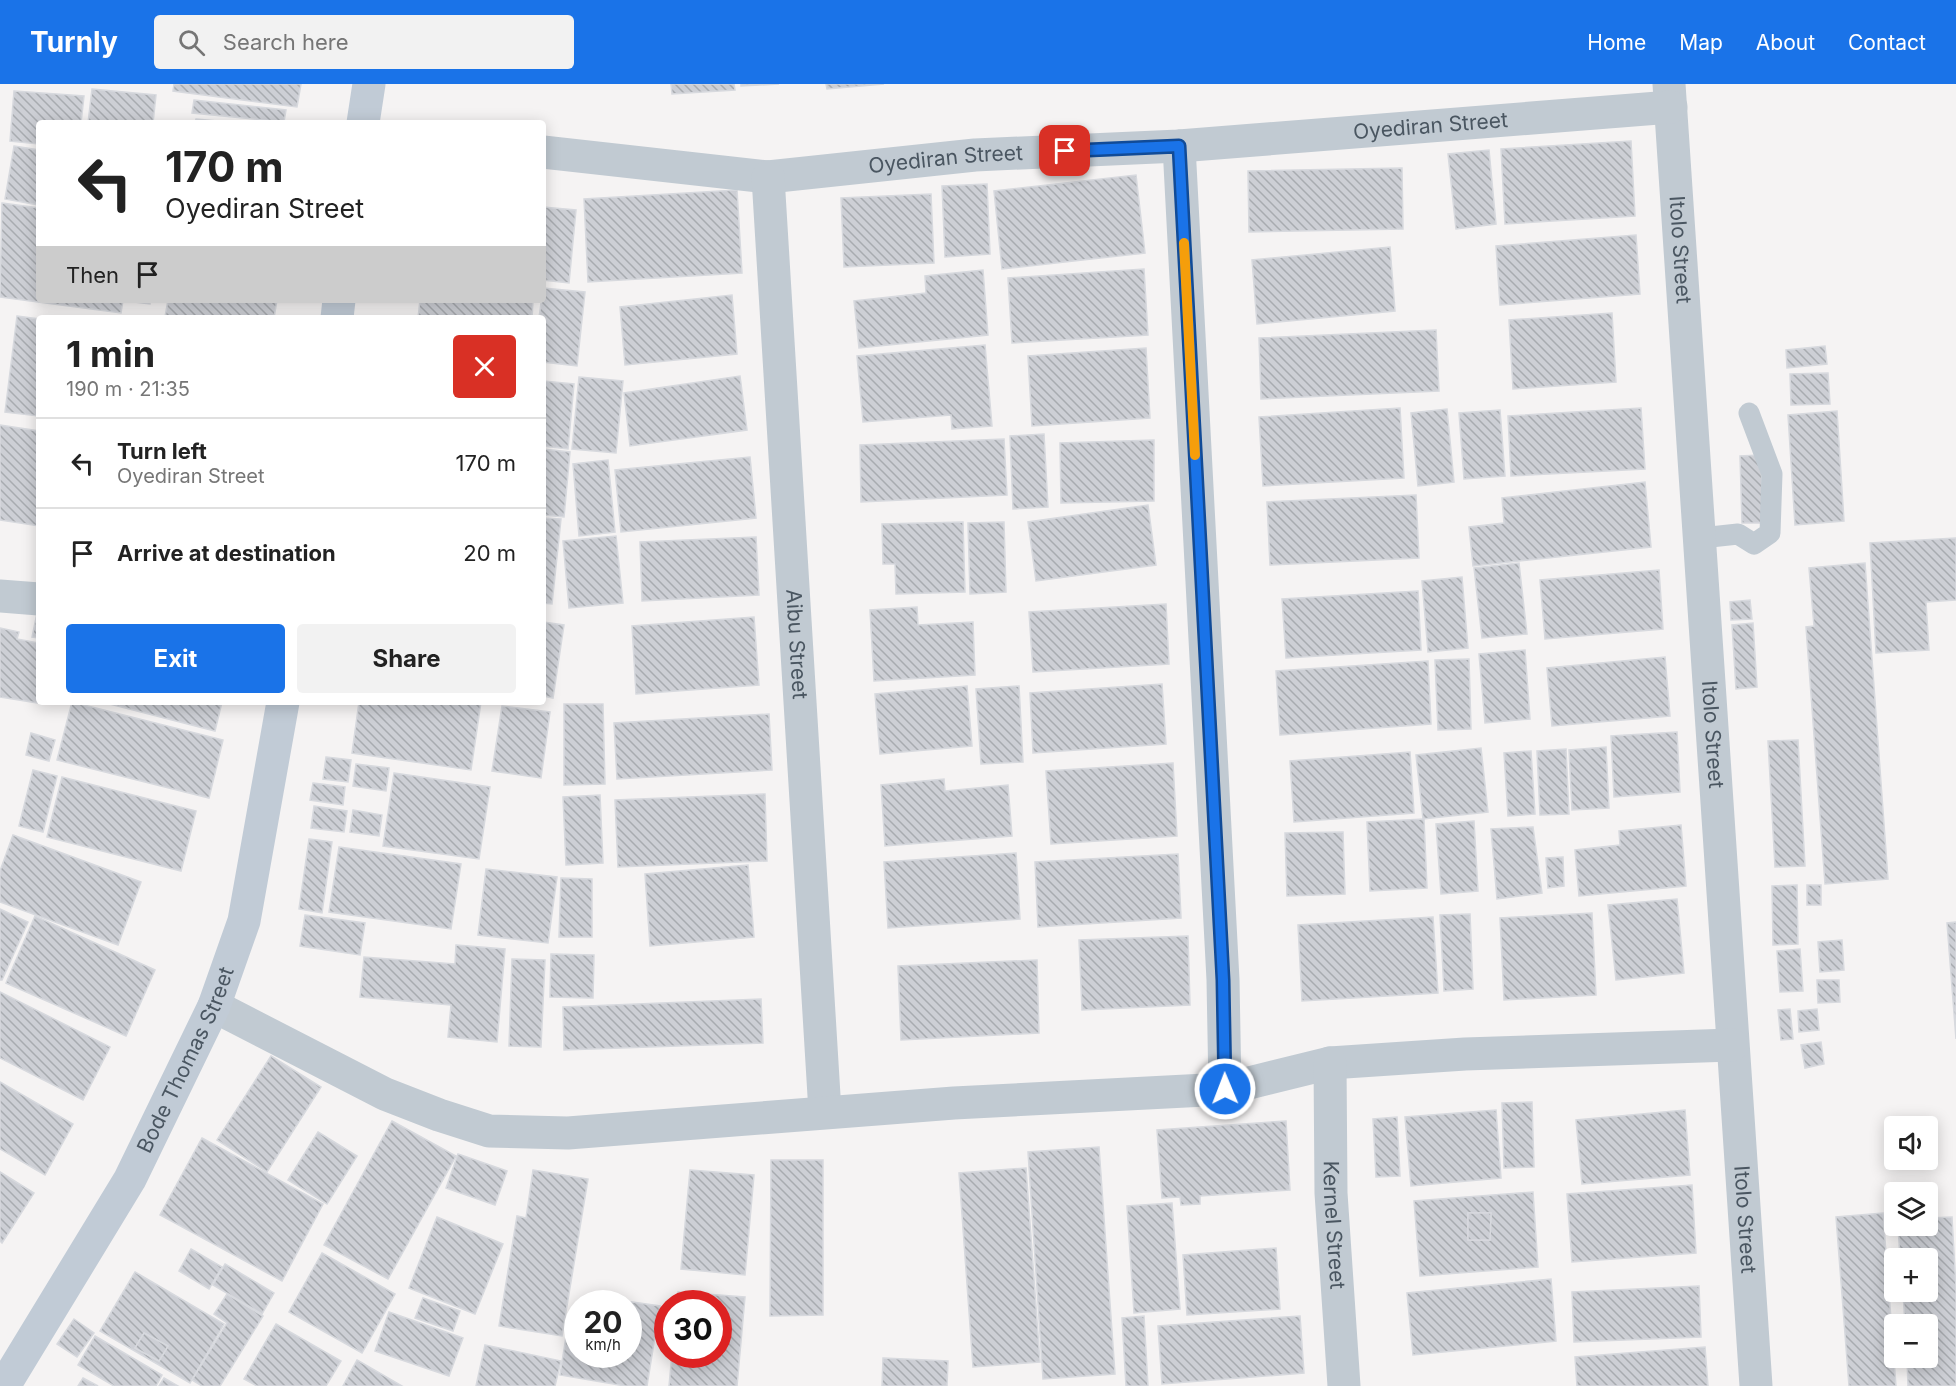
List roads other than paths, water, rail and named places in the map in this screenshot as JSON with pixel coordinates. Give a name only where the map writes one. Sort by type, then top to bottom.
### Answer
[{"type":"main road","points":[[363,120],[369,84]]},
{"type":"main road","name":"Bode Thomas Street","points":[[4,1386],[130,1179],[214,1006],[244,921],[282,705]]},
{"type":"street","name":"Oyediran Street","points":[[546,152],[768,177],[975,155],[1179,146],[1670,95]]},
{"type":"street","name":"Itolo Street","points":[[1670,95],[1756,1386]]},
{"type":"street","points":[[1179,146],[1223,980],[1225,1089]]},
{"type":"street","name":"Aibu Street","points":[[768,177],[825,1112]]},
{"type":"street","points":[[0,596],[36,599]]},
{"type":"street","points":[[214,1006],[385,1094],[489,1131],[568,1133],[825,1112],[1225,1089],[1330,1064],[1465,1054],[1732,1045]]},
{"type":"street","name":"Kernel Street","points":[[1330,1064],[1330,1193],[1344,1386]]},
{"type":"lane","points":[[1701,538],[1738,534],[1754,544],[1770,533],[1772,474],[1749,413]]}]
